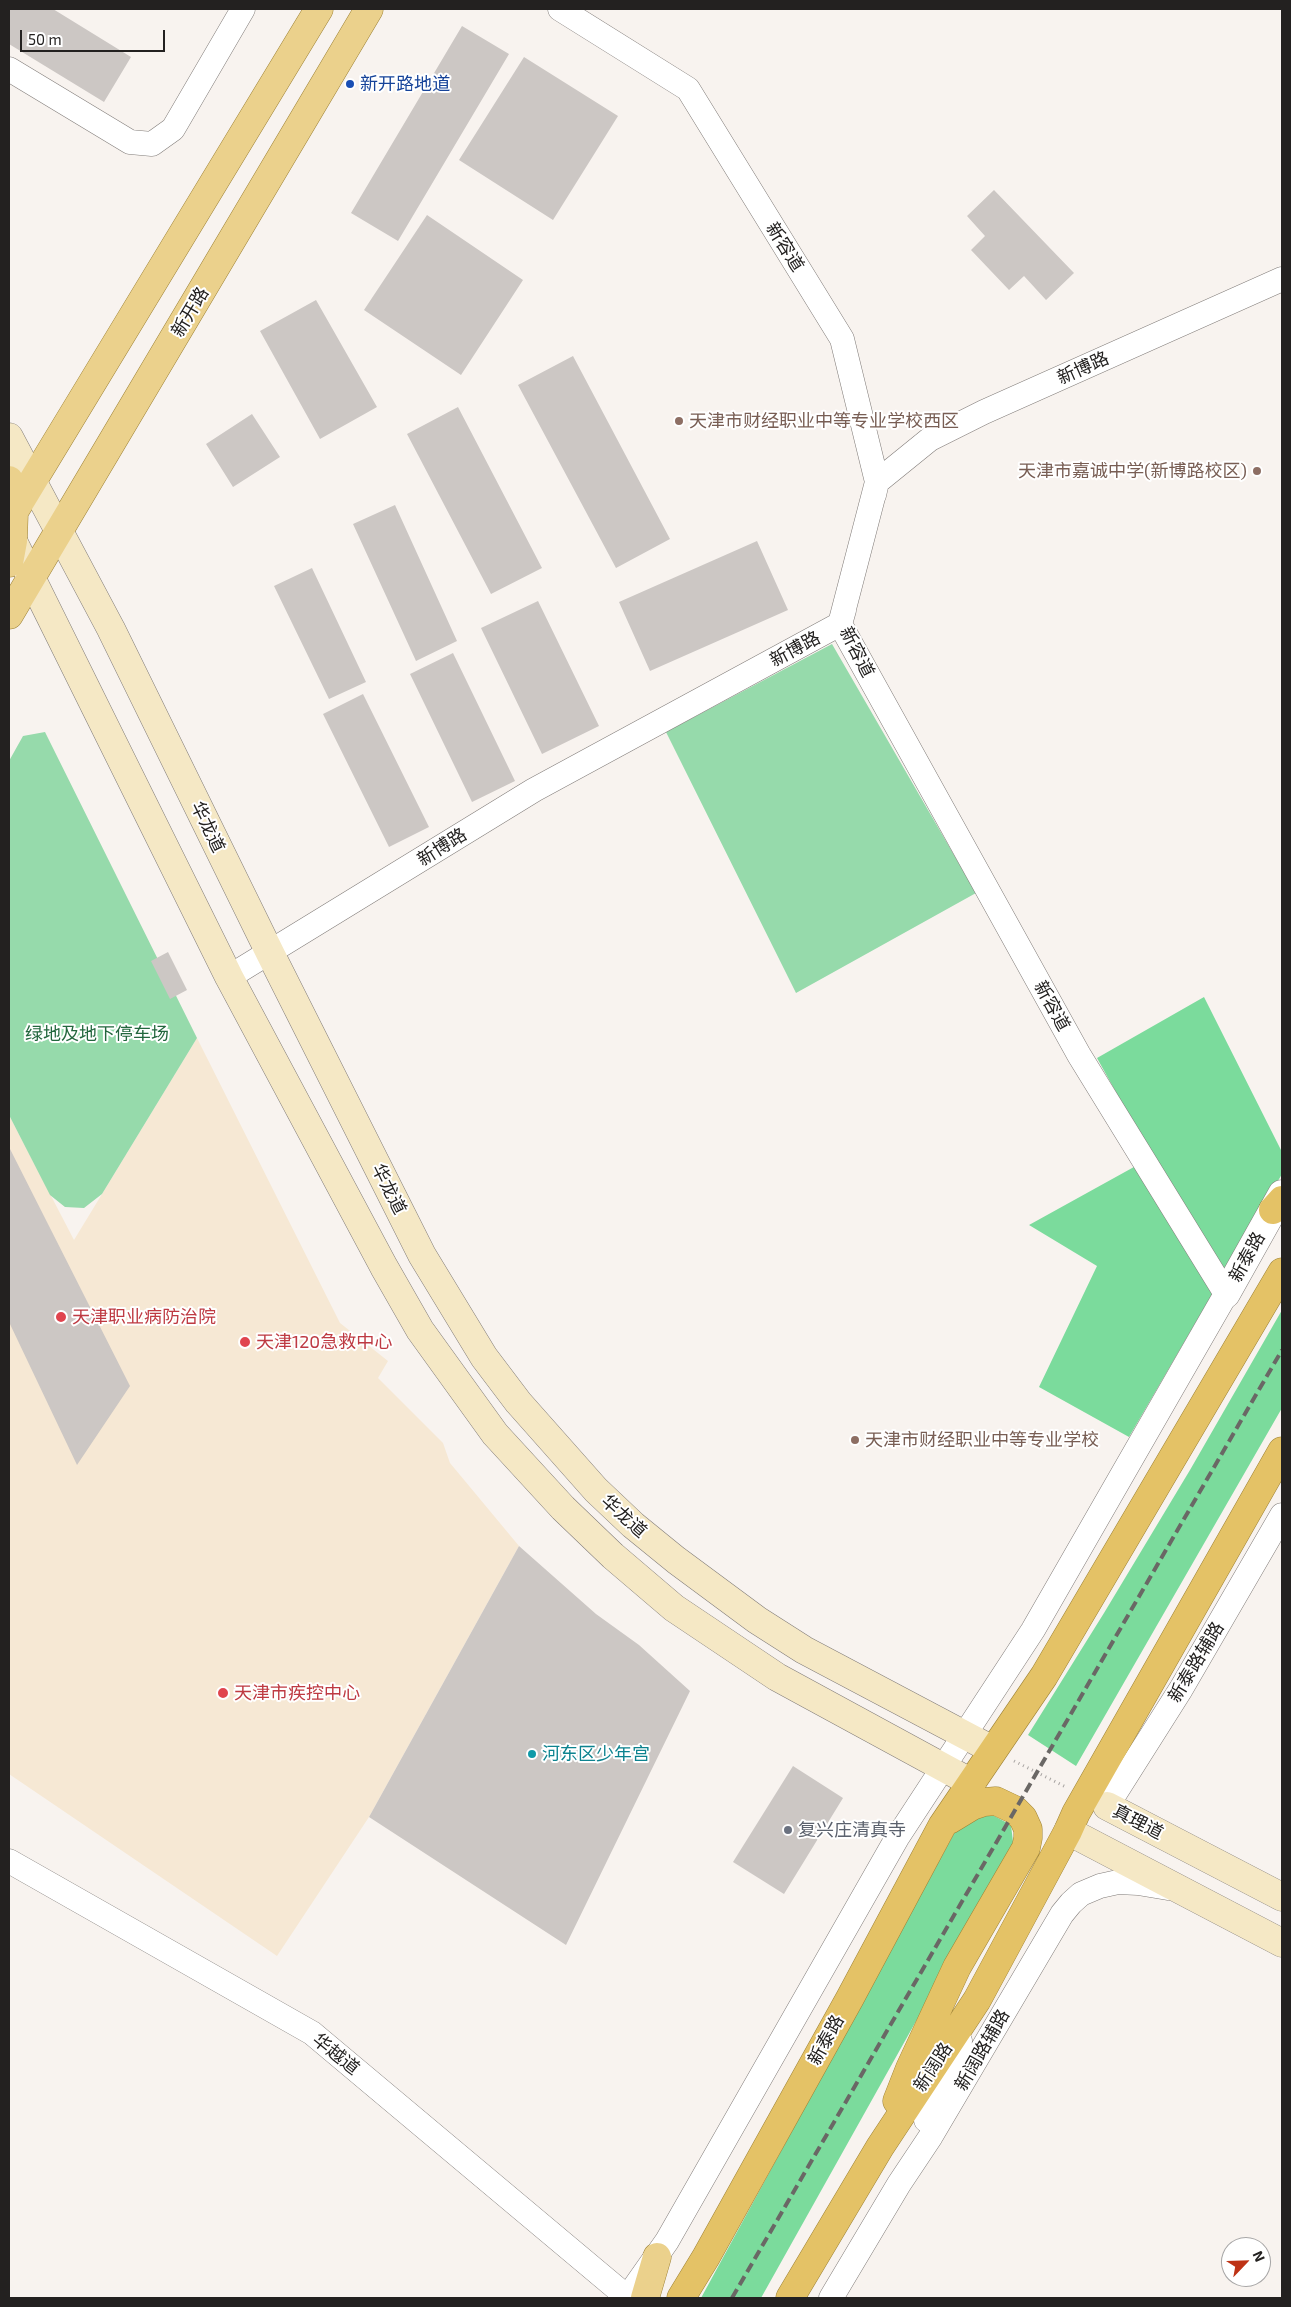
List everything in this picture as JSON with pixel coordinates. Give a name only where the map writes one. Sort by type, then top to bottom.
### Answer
[{"type":"highway","name":"新泰路","points":[[681,2298],[706,2257],[840,2015],[942,1826],[1044,1676],[1282,1272]]},
{"type":"highway","name":"新阔路","points":[[790,2298],[880,2147],[977,2000],[1068,1831],[1096,1801],[1282,1451]]},
{"type":"highway","points":[[880,2147],[910,2068],[958,1967],[1026,1848],[1028,1838],[1028,1829],[1023,1818],[1015,1810],[996,1801],[972,1806],[942,1826]]},
{"type":"main road","points":[[318,9],[21,481],[11,534],[229,977],[384,1267],[420,1330],[494,1434],[528,1472],[613,1556],[674,1608],[777,1677],[955,1751],[972,1783]]},
{"type":"main road","name":"新开路","points":[[9,615],[369,9]]},
{"type":"main road","name":"华龙道","points":[[9,437],[21,481],[60,532],[111,629],[270,953],[422,1256],[484,1357],[518,1402],[596,1490],[633,1525],[720,1594],[955,1751],[993,1750]]},
{"type":"main road","name":"真理道","points":[[1096,1801],[1282,1897]]},
{"type":"main road","points":[[1068,1831],[1282,1944]]},
{"type":"main road","points":[[633,2298],[656,2257]]},
{"type":"street","points":[[9,70],[130,142],[152,144],[173,129],[243,9]]},
{"type":"street","name":"新容道","points":[[560,9],[688,89],[842,339],[878,482]]},
{"type":"street","name":"新博路","points":[[229,977],[534,790],[840,624],[878,482],[930,438],[1282,279]]},
{"type":"street","name":"新容道","points":[[840,624],[1079,1055],[1226,1294]]},
{"type":"street","name":"新泰路","points":[[1226,1294],[1279,1201]]},
{"type":"street","points":[[656,2257],[897,1838],[955,1751],[1078,1554],[1226,1294]]},
{"type":"street","name":"新泰路辅路","points":[[1096,1801],[1181,1689],[1282,1516]]},
{"type":"street","name":"华越道","points":[[9,1861],[312,2033],[633,2298]]},
{"type":"street","name":"新阔路辅路","points":[[831,2298],[899,2184],[931,2136],[1062,1914],[1071,1903],[1082,1894],[1100,1886],[1118,1882],[1138,1883],[1183,1891]]},
{"type":"street","points":[[899,2184],[977,2000]]},
{"type":"path","points":[[993,1750],[1096,1801]]},
{"type":"shaded area","points":[[197,1038],[340,1323],[388,1361],[378,1378],[443,1443],[450,1463],[519,1546],[369,1817],[277,1956],[9,1774],[9,1115],[74,1240]]},
{"type":"green space","points":[[832,644],[976,893],[796,993],[666,732]]},
{"type":"green space","name":"绿地及地下停车场","points":[[45,732],[197,1038],[102,1194],[84,1208],[65,1207],[50,1195],[9,1115],[9,761],[23,736]]},
{"type":"green space","points":[[1204,997],[1282,1152],[1282,1174],[1129,1437],[1039,1387],[1097,1266],[1029,1225],[1152,1157],[1097,1058]]},
{"type":"green space","points":[[1282,1310],[1282,1408],[1076,1766],[1028,1735],[1190,1470]]},
{"type":"green space","points":[[985,1811],[1011,1825],[1013,1842],[1008,1857],[761,2298],[701,2298],[956,1830]]},
{"type":"building","points":[[9,9],[53,9],[131,57],[104,102],[9,44]]},
{"type":"building","points":[[462,26],[509,54],[398,241],[351,213]]},
{"type":"building","points":[[524,57],[618,116],[553,220],[459,160]]},
{"type":"building","points":[[994,190],[1074,273],[1046,300],[1024,276],[1009,290],[971,250],[985,236],[967,216]]},
{"type":"building","points":[[427,215],[523,280],[461,375],[364,310]]},
{"type":"building","points":[[316,300],[377,407],[320,439],[260,331]]},
{"type":"building","points":[[573,356],[670,539],[616,568],[518,385]]},
{"type":"building","points":[[458,407],[542,568],[491,594],[407,434]]},
{"type":"building","points":[[252,414],[280,457],[233,487],[206,444]]},
{"type":"building","points":[[395,505],[457,641],[416,661],[353,524]]},
{"type":"building","points":[[757,541],[788,610],[650,671],[619,602]]},
{"type":"building","points":[[312,568],[366,682],[329,699],[274,586]]},
{"type":"building","points":[[538,601],[599,726],[542,754],[481,628]]},
{"type":"building","points":[[453,653],[515,781],[472,802],[410,674]]},
{"type":"building","points":[[363,694],[429,827],[389,847],[323,714]]},
{"type":"building","points":[[168,952],[187,990],[170,999],[151,961]]},
{"type":"building","points":[[9,1147],[130,1386],[77,1465],[9,1322]]},
{"type":"building","name":"河东区少年宫","points":[[519,1546],[596,1614],[639,1645],[690,1691],[566,1945],[369,1817]]},
{"type":"building","name":"复兴庄清真寺","points":[[793,1766],[843,1798],[784,1894],[733,1862]]},
{"type":"railway","points":[[732,2298],[1282,1350]]},
{"type":"place","name":"新开路地道","points":[[350,84]]},
{"type":"place","name":"天津市财经职业中等专业学校西区","points":[[679,421]]},
{"type":"place","name":"天津市嘉诚中学(新博路校区)","points":[[1257,471]]},
{"type":"place","name":"天津职业病防治院","points":[[61,1317]]},
{"type":"place","name":"天津120急救中心","points":[[245,1342]]},
{"type":"place","name":"天津市财经职业中等专业学校","points":[[855,1440]]},
{"type":"place","name":"天津市疾控中心","points":[[223,1693]]},
{"type":"place","name":"河东区少年宫","points":[[532,1754]]},
{"type":"place","name":"复兴庄清真寺","points":[[788,1830]]}]
